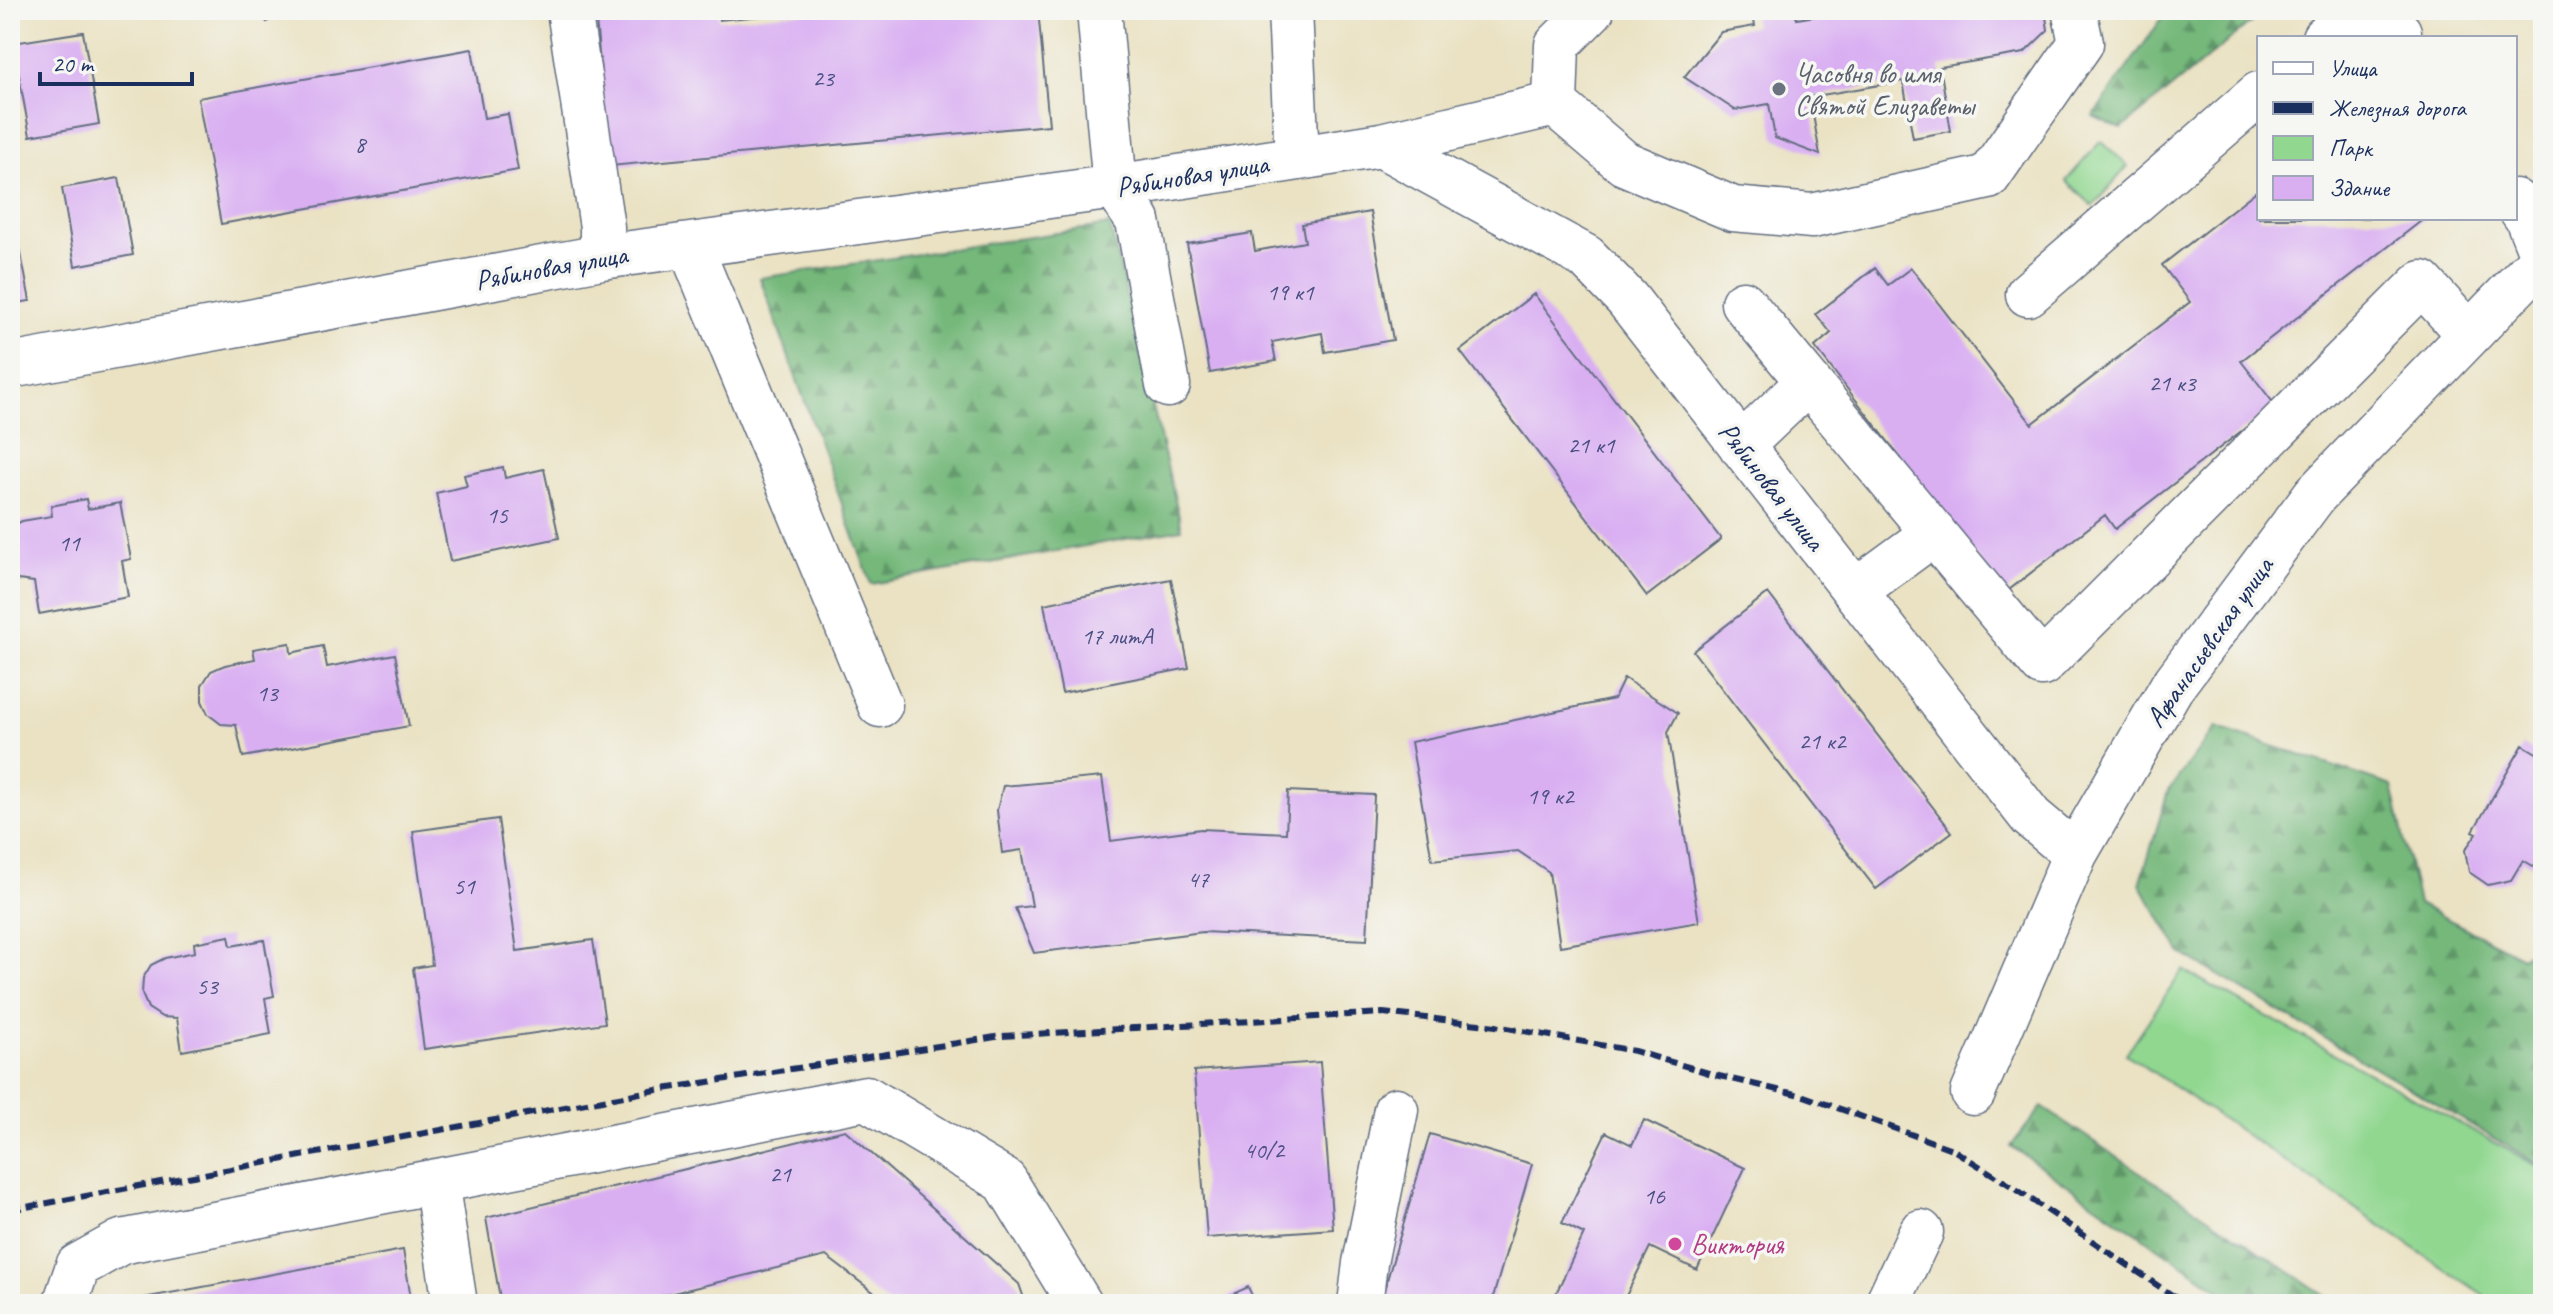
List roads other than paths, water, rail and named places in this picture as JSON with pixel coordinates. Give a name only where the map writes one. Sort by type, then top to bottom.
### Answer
[{"type":"street","points":[[569,10],[602,227],[602,257]]},
{"type":"street","points":[[1099,10],[1115,187],[1138,221],[1168,385]]},
{"type":"street","points":[[1290,10],[1297,158]]},
{"type":"street","points":[[1555,104],[1557,45],[1592,10]]},
{"type":"street","points":[[1555,104],[1624,163],[1733,209],[1812,216],[1988,177],[2081,43],[2074,10]]},
{"type":"street","points":[[2326,36],[2351,15],[2409,27]]},
{"type":"street","points":[[2028,294],[2257,96]]},
{"type":"street","points":[[1381,145],[1555,104]]},
{"type":"street","name":"Рябиновая улица","points":[[10,366],[602,257],[1115,187],[1381,145],[1586,257],[1627,299],[2031,817],[2075,854]]},
{"type":"street","points":[[2517,204],[2527,218],[2543,258]]},
{"type":"street","points":[[690,246],[880,705]]},
{"type":"street","name":"Афанасьевская улица","points":[[1973,1093],[2075,854],[2171,688],[2315,495],[2543,258]]},
{"type":"street","points":[[1743,303],[2042,664],[2422,283],[2469,335]]},
{"type":"street","points":[[1741,446],[1808,382]]},
{"type":"street","points":[[1855,591],[1934,533]]},
{"type":"street","points":[[65,1304],[78,1266],[121,1242],[866,1098],[1005,1181],[1080,1304]]},
{"type":"street","points":[[1360,1304],[1365,1263],[1396,1110]]},
{"type":"street","points":[[436,1181],[455,1304]]},
{"type":"street","points":[[1887,1304],[1921,1232]]},
{"type":"railway","points":[[10,1210],[651,1091],[1002,1036],[1383,1013],[1496,1026],[1634,1051],[1719,1076],[1804,1096],[1952,1149],[2185,1304]]},
{"type":"place","name":"Часовня во имя Святой Елизаветы","points":[[1779,89]]},
{"type":"place","name":"Виктория","points":[[1675,1244]]}]
